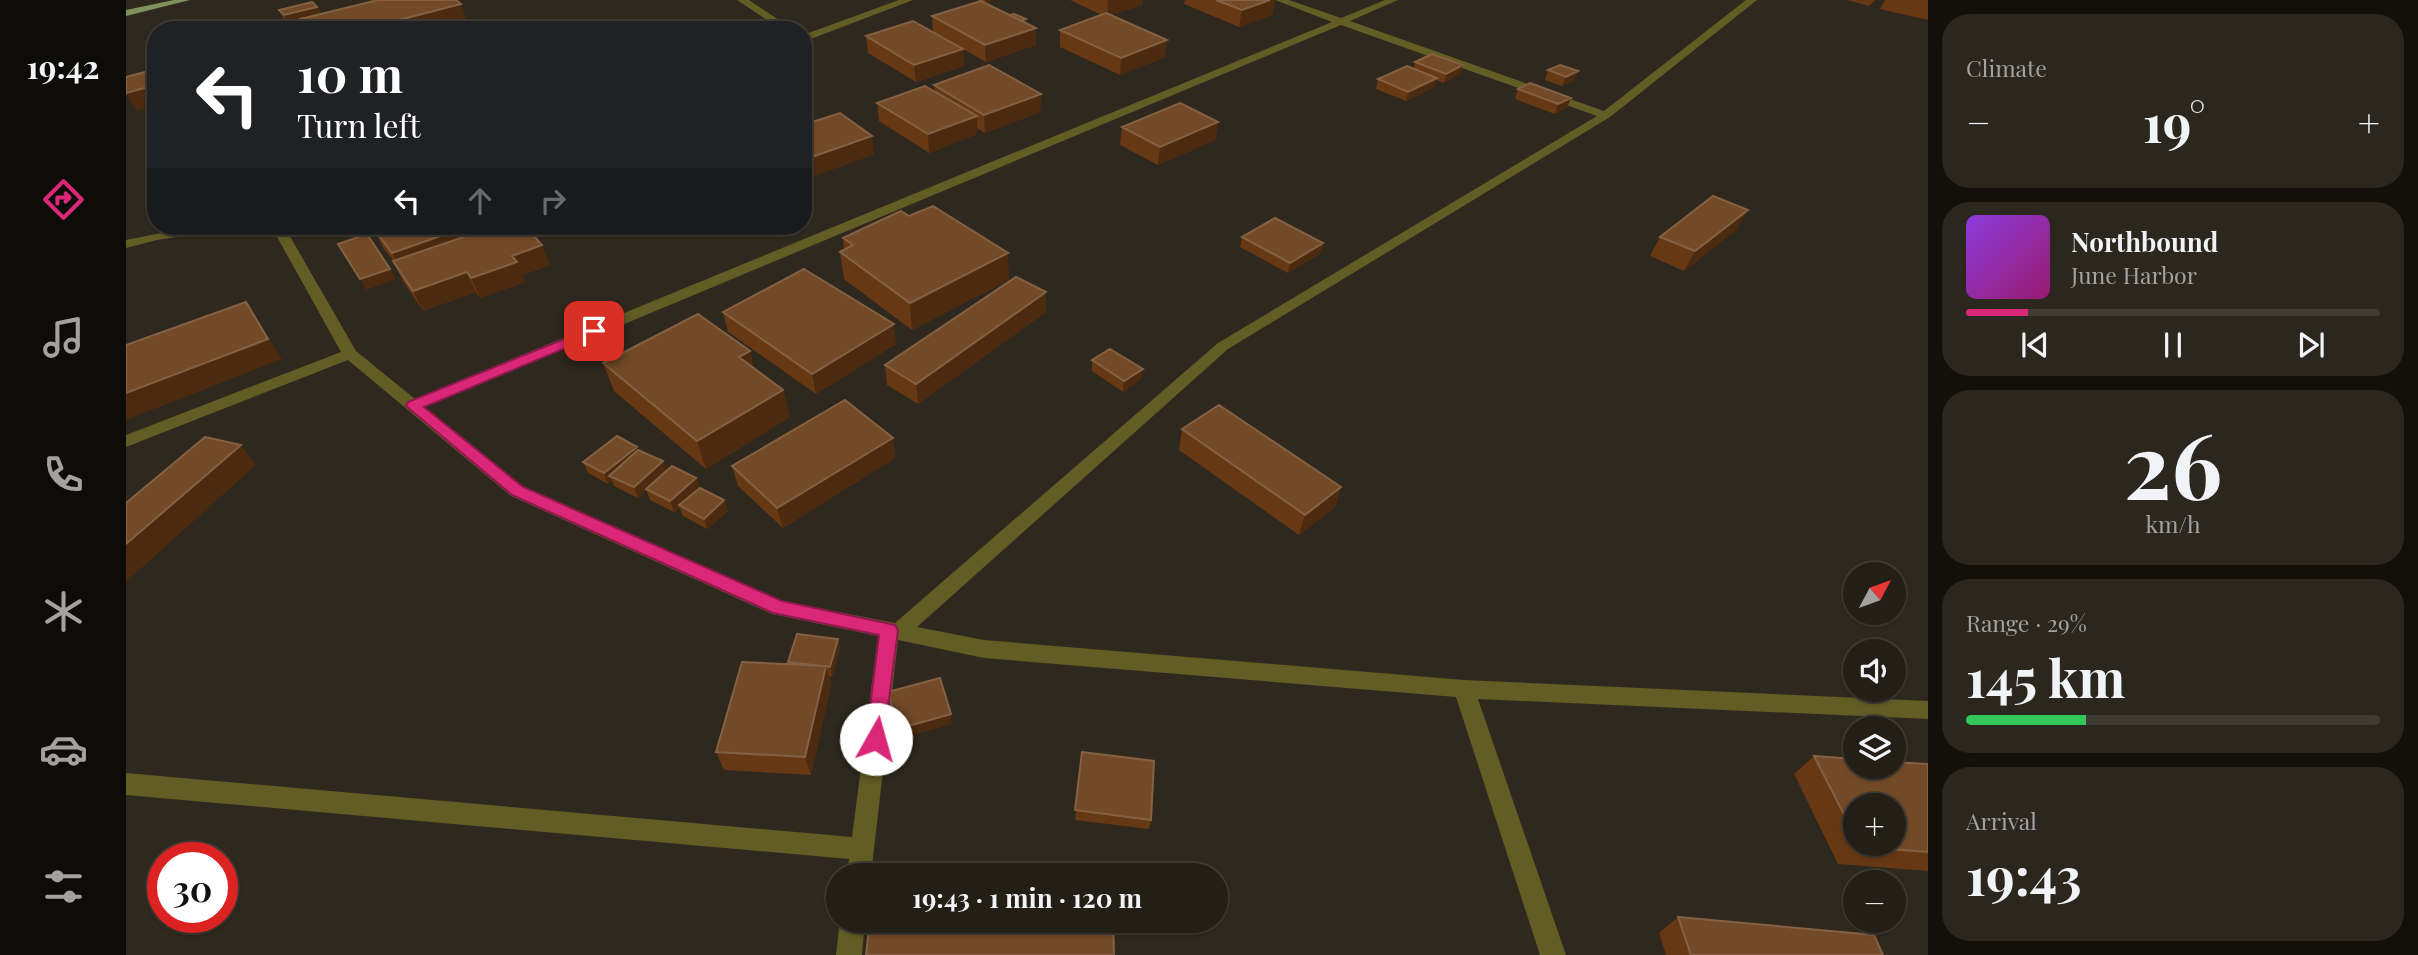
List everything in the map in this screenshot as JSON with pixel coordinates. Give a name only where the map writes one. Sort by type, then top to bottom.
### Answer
[{"type":"street","points":[[742,0],[775,21]]},
{"type":"street","points":[[812,36],[908,0]]},
{"type":"street","points":[[1280,0],[1606,115]]},
{"type":"street","points":[[413,406],[1393,0]]},
{"type":"street","points":[[860,863],[894,631],[1223,346],[1606,115],[1752,0]]},
{"type":"street","points":[[126,244],[162,235]]},
{"type":"street","points":[[282,235],[350,354],[517,491],[779,608],[984,649],[1464,689],[1928,710]]},
{"type":"street","points":[[126,441],[350,354]]},
{"type":"street","points":[[1464,689],[1553,955]]},
{"type":"street","points":[[126,784],[862,849]]},
{"type":"street","points":[[849,955],[852,933]]},
{"type":"building","points":[[378,0],[456,0],[461,4],[395,21],[300,19]]},
{"type":"building","points":[[1216,0],[1270,0],[1242,10]]},
{"type":"building","points":[[981,1],[1036,28],[985,45],[932,16]]},
{"type":"building","points":[[312,2],[317,7],[284,15],[279,10]]},
{"type":"building","points":[[1106,13],[1167,40],[1121,58],[1060,30]]},
{"type":"building","points":[[1010,15],[1026,19],[1021,21]]},
{"type":"building","points":[[913,21],[963,49],[914,65],[866,36]]},
{"type":"building","points":[[1432,54],[1463,65],[1446,74],[1415,62]]},
{"type":"building","points":[[989,65],[1041,94],[984,115],[934,85]]},
{"type":"building","points":[[1560,65],[1578,71],[1566,77],[1548,70]]},
{"type":"building","points":[[1407,66],[1437,78],[1408,92],[1378,79]]},
{"type":"building","points":[[147,71],[147,87],[126,93],[126,77]]},
{"type":"building","points":[[1530,83],[1571,98],[1558,104],[1518,89]]},
{"type":"building","points":[[925,86],[977,116],[928,134],[877,103]]},
{"type":"building","points":[[1180,103],[1218,122],[1160,147],[1122,127]]},
{"type":"building","points":[[840,113],[872,136],[812,157],[812,122]]},
{"type":"building","points":[[1713,196],[1748,210],[1695,251],[1660,237]]},
{"type":"building","points":[[933,206],[1008,253],[910,303],[840,252],[853,245],[843,238],[901,211],[909,216]]},
{"type":"building","points":[[1275,218],[1323,243],[1290,263],[1242,237]]},
{"type":"building","points":[[368,235],[390,269],[360,279],[338,244]]},
{"type":"building","points":[[378,235],[443,235],[392,253]]},
{"type":"building","points":[[470,235],[533,235],[542,245],[512,256],[517,262],[471,278],[467,272],[413,291],[393,261]]},
{"type":"building","points":[[804,269],[894,324],[812,374],[723,312]]},
{"type":"building","points":[[1016,277],[1046,292],[916,384],[885,365]]},
{"type":"building","points":[[246,302],[268,339],[126,393],[126,345]]},
{"type":"building","points":[[698,314],[750,351],[739,357],[783,390],[697,441],[603,363]]},
{"type":"building","points":[[1110,349],[1143,369],[1124,381],[1092,360]]},
{"type":"building","points":[[845,400],[893,438],[777,508],[732,466]]},
{"type":"building","points":[[1219,405],[1341,487],[1305,515],[1182,429]]},
{"type":"building","points":[[617,436],[637,447],[604,473],[583,462]]},
{"type":"building","points":[[205,437],[241,445],[126,544],[126,503]]},
{"type":"building","points":[[638,450],[663,461],[634,487],[609,476]]},
{"type":"building","points":[[672,466],[696,478],[670,501],[646,489]]},
{"type":"building","points":[[700,488],[724,500],[704,519],[679,505]]},
{"type":"building","points":[[797,634],[838,639],[830,667],[788,662]]},
{"type":"building","points":[[742,662],[826,666],[805,757],[716,752]]},
{"type":"building","points":[[940,678],[951,714],[898,729],[888,692]]},
{"type":"building","points":[[1082,752],[1154,761],[1151,820],[1075,810]]},
{"type":"building","points":[[1814,756],[1843,758],[1843,779],[1906,779],[1906,763],[1928,764],[1928,852],[1906,850],[1906,793],[1843,793],[1843,813]]},
{"type":"building","points":[[1678,917],[1874,935],[1883,955],[1691,955]]},
{"type":"building","points":[[869,933],[1113,933],[1114,955],[866,955]]},
{"type":"waterway","points":[[126,13],[186,0]]},
{"type":"route","points":[[594,331],[413,406],[517,491],[779,608],[889,630],[876,739]]}]
